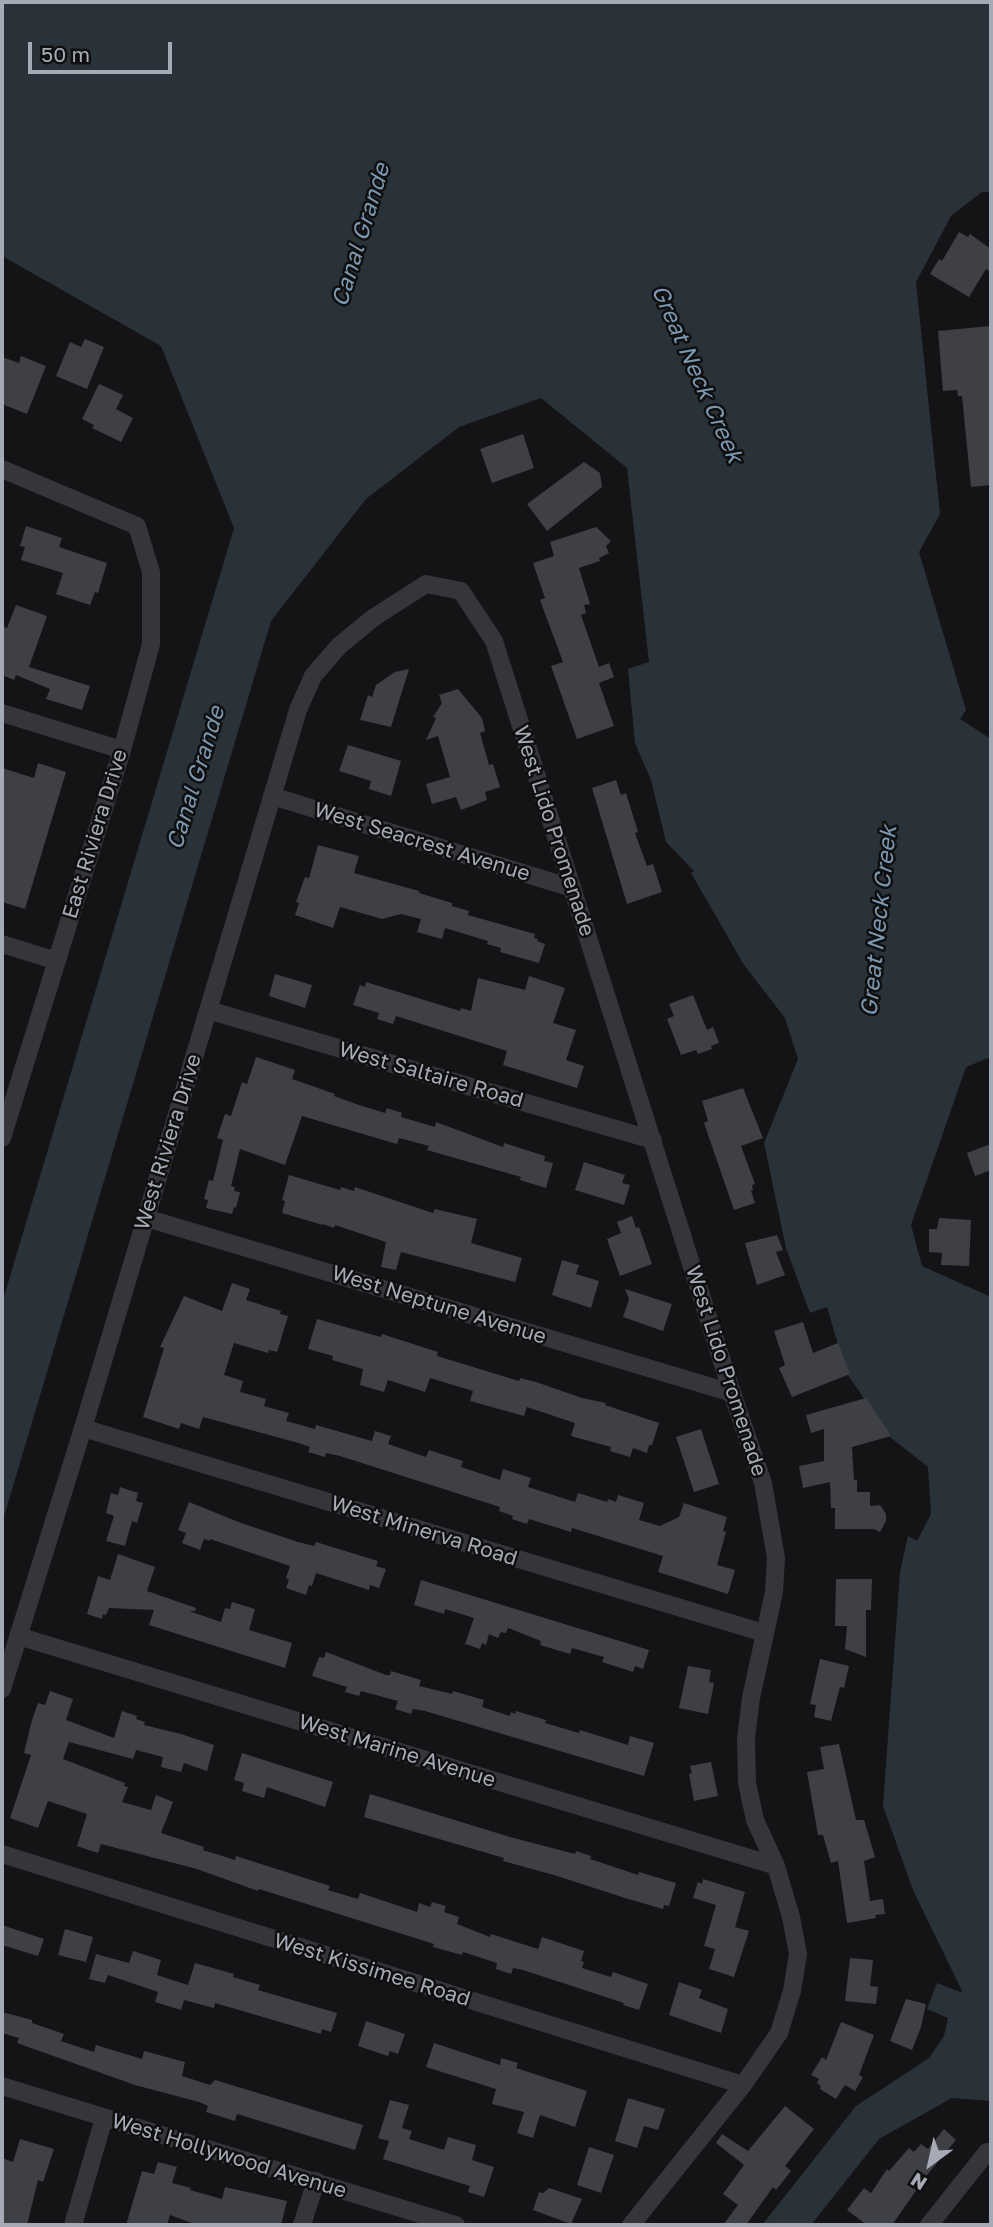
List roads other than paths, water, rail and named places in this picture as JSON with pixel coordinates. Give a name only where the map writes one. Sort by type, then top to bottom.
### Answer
[{"type":"street","name":"East Riviera Drive","points":[[2,469],[137,526],[151,572],[151,644],[2,1138]]},
{"type":"street","name":"West Lido Promenade","points":[[373,618],[426,583],[461,591],[494,641],[732,1393],[763,1483],[776,1558],[775,1592],[751,1698],[746,1738],[747,1783],[755,1820],[776,1866],[791,1917],[798,1954],[792,1991],[779,2033],[743,2085],[631,2225]]},
{"type":"street","name":"West Riviera Drive","points":[[2,1689],[298,710],[313,676],[339,646],[373,618]]},
{"type":"street","points":[[2,713],[121,750]]},
{"type":"street","name":"West Seacrest Avenue","points":[[272,796],[572,888]]},
{"type":"street","points":[[2,944],[57,961]]},
{"type":"street","name":"West Saltaire Road","points":[[208,1010],[653,1140]]},
{"type":"street","name":"West Neptune Avenue","points":[[146,1218],[732,1393]]},
{"type":"street","name":"West Minerva Road","points":[[83,1428],[764,1633]]},
{"type":"street","name":"West Marine Avenue","points":[[18,1636],[776,1866]]},
{"type":"street","name":"West Kissimee Road","points":[[2,1854],[743,2085]]},
{"type":"street","name":"West Hollywood Avenue","points":[[2,2086],[456,2225]]},
{"type":"street","points":[[73,2225],[104,2118]]},
{"type":"street","points":[[929,2225],[987,2152]]},
{"type":"street","points":[[302,2225],[316,2181]]},
{"type":"water","points":[[2,2],[991,2],[991,192],[982,192],[951,216],[916,282],[940,514],[919,552],[966,710],[960,719],[991,739],[991,1057],[966,1067],[911,1225],[922,1266],[991,1297],[991,2101],[952,2098],[879,2139],[811,2225],[762,2225],[856,2106],[929,2058],[944,2036],[948,2018],[927,2009],[937,1983],[963,1993],[913,1890],[883,1806],[900,1572],[908,1536],[917,1541],[931,1514],[928,1467],[890,1437],[846,1372],[827,1307],[810,1313],[786,1248],[764,1143],[798,1059],[785,1018],[744,965],[691,873],[694,871],[666,842],[651,780],[635,743],[628,669],[649,662],[627,468],[541,398],[459,427],[366,499],[271,621],[2,1523],[2,1303],[234,528],[161,346],[2,256]]},
{"type":"water label","name":"Canal Grande","points":[[361,235]]},
{"type":"water label","name":"Great Neck Creek","points":[[697,374]]},
{"type":"water label","name":"Canal Grande","points":[[196,778]]},
{"type":"water label","name":"Great Neck Creek","points":[[879,921]]}]
